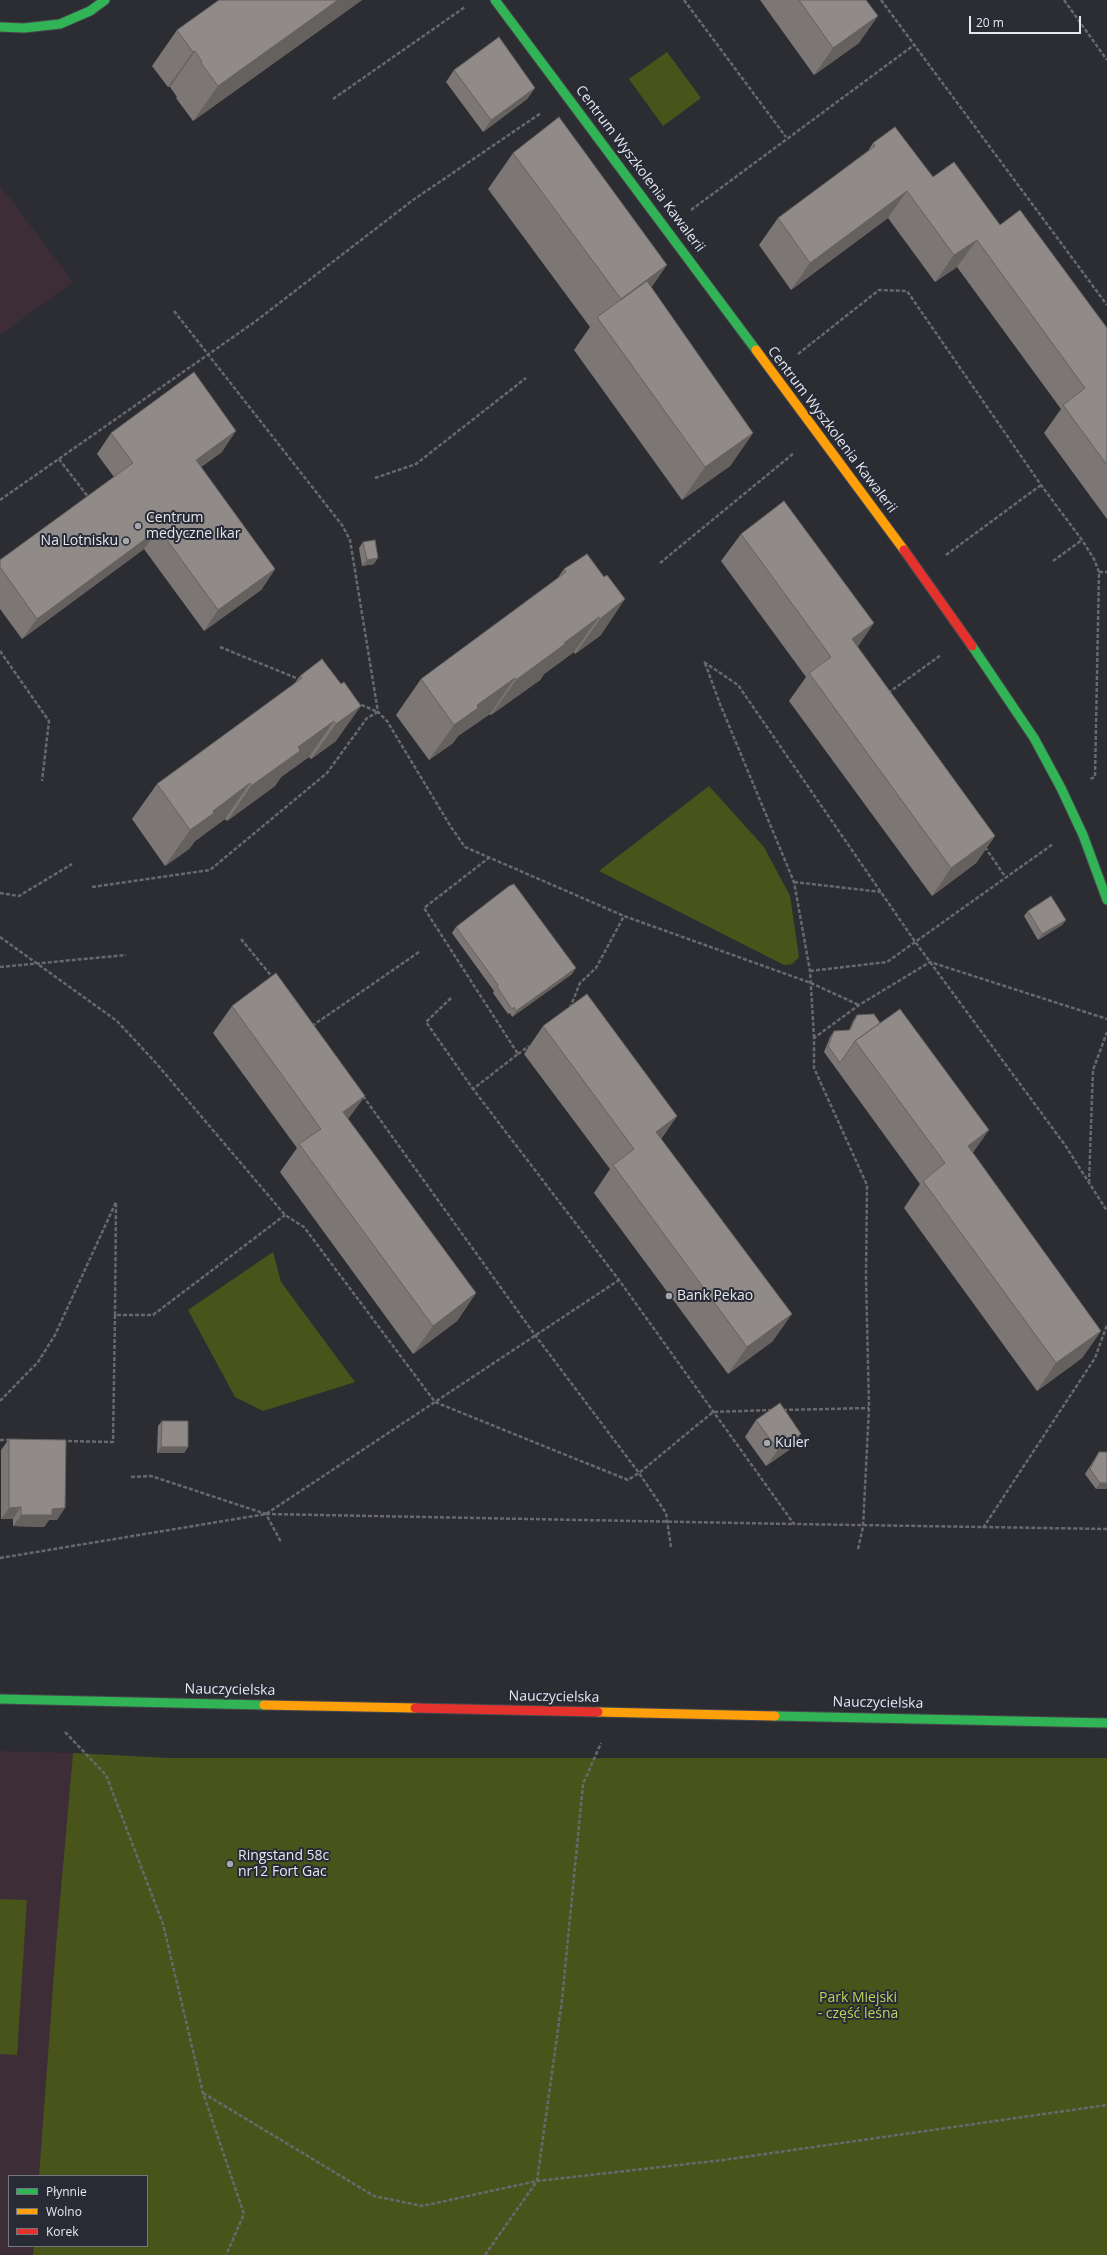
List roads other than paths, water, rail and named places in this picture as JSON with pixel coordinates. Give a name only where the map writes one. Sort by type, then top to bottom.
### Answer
[{"type":"street","points":[[0,27],[24,28],[60,24],[90,11],[105,0]]},
{"type":"street","name":"Centrum Wyszkolenia Kawalerii","points":[[495,0],[667,228],[772,374],[921,573],[1034,738],[1083,835],[1107,900]]},
{"type":"street","name":"Nauczycielska","points":[[0,1699],[1107,1723]]},
{"type":"place","name":"Centrum medyczne Ikar","points":[[138,526]]},
{"type":"place","name":"Na Lotnisku","points":[[126,541]]},
{"type":"place","name":"Bank Pekao","points":[[669,1296]]},
{"type":"place","name":"Kuler","points":[[767,1443]]},
{"type":"place","name":"Ringstand 58c nr12 Fort Gac","points":[[230,1864]]},
{"type":"park label","name":"Park Miejski - część leśna","points":[[858,2006]]}]
